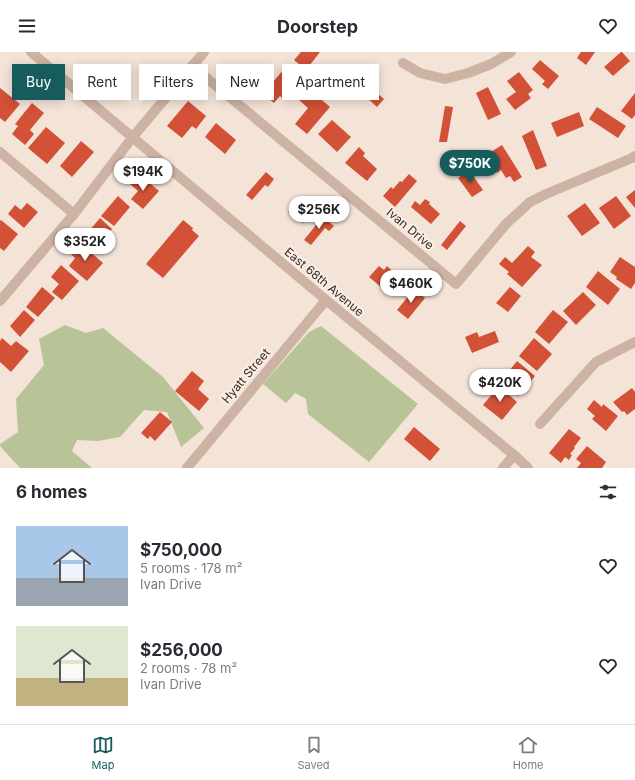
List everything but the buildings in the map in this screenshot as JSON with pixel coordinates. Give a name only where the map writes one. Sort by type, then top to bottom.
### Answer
[{"type":"street","name":"East 68th Avenue","points":[[31,52],[528,468]]},
{"type":"street","points":[[194,64],[204,52]]},
{"type":"street","points":[[403,63],[420,73],[445,78],[473,71],[491,64],[511,52]]},
{"type":"street","name":"Ivan Drive","points":[[208,79],[456,284],[506,224],[530,202],[635,156]]},
{"type":"street","points":[[0,301],[74,214],[132,138],[164,100]]},
{"type":"street","points":[[0,152],[74,214]]},
{"type":"street","name":"Hyatt Street","points":[[187,468],[326,300]]},
{"type":"street","points":[[540,424],[596,362],[635,342]]},
{"type":"street","points":[[503,468],[514,455]]},
{"type":"green space","points":[[65,325],[86,333],[103,328],[163,377],[204,428],[181,447],[167,412],[144,410],[120,437],[98,441],[77,440],[72,451],[92,468],[20,468],[0,446],[0,444],[18,432],[16,399],[44,365],[39,339]]},
{"type":"green space","points":[[321,326],[418,404],[369,462],[308,414],[306,399],[295,393],[286,403],[263,384],[309,332]]}]
